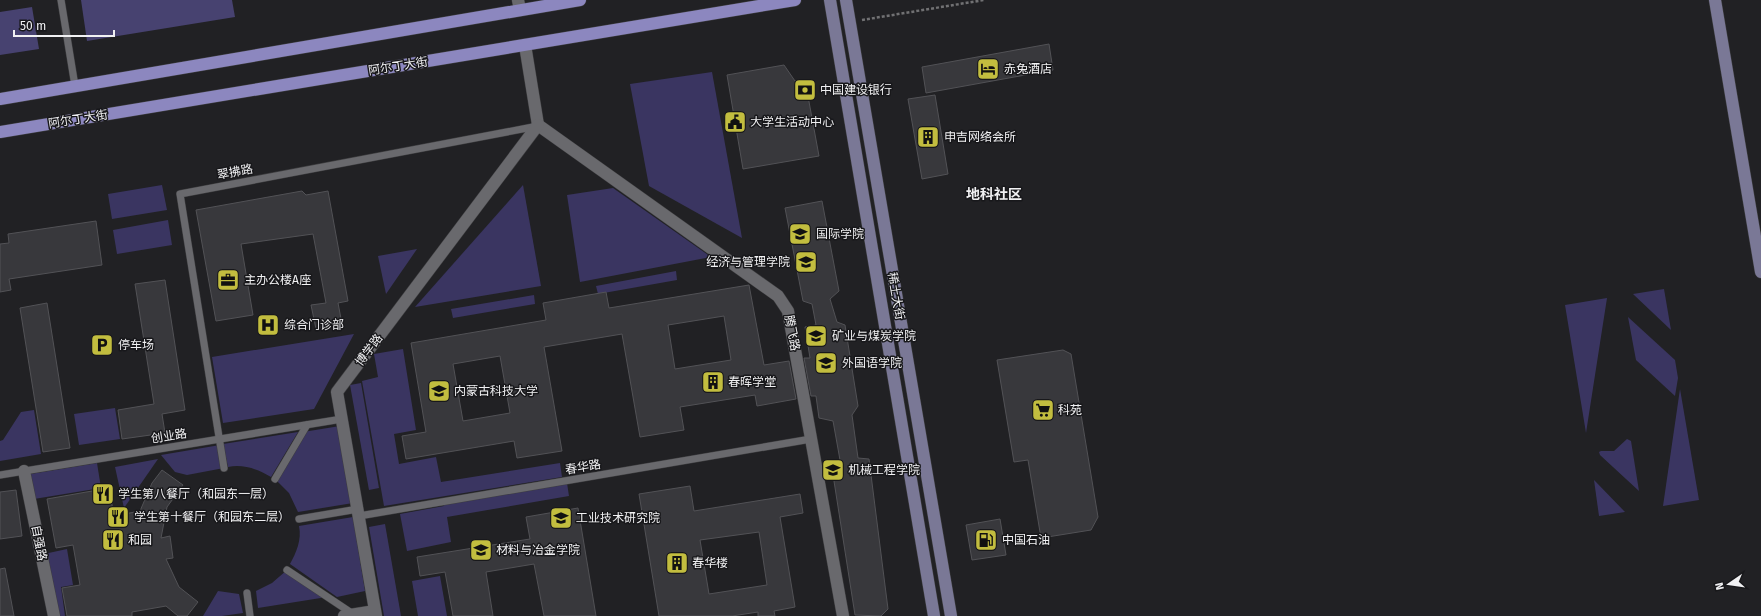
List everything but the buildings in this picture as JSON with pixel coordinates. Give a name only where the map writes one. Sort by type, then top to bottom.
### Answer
[{"type":"main road","points":[[0,99],[519,5],[580,0]]},
{"type":"main road","name":"阿尔丁大街","points":[[0,132],[795,0]]},
{"type":"main road","name":"稀土大街","points":[[830,0],[934,616]]},
{"type":"main road","name":"稀土大街","points":[[846,0],[951,616]]},
{"type":"main road","points":[[1715,0],[1761,272]]},
{"type":"street","points":[[525,45],[538,126]]},
{"type":"street","name":"博学路","points":[[376,614],[337,392],[538,126]]},
{"type":"street","name":"腾飞路","points":[[538,126],[778,296],[788,311],[843,616]]},
{"type":"street","name":"自强路","points":[[24,471],[54,616]]},
{"type":"street","points":[[349,615],[376,614]]},
{"type":"lane","points":[[61,0],[75,86]]},
{"type":"lane","name":"翠拂路","points":[[219,439],[180,194],[538,126]]},
{"type":"lane","name":"创业路","points":[[0,475],[342,419]]},
{"type":"lane","points":[[275,479],[307,425]]},
{"type":"lane","points":[[219,439],[224,468]]},
{"type":"lane","name":"春华路","points":[[299,519],[358,512],[811,440]]},
{"type":"lane","points":[[287,570],[349,615]]},
{"type":"lane","points":[[247,593],[250,616]]},
{"type":"path","points":[[849,22],[984,0]]},
{"type":"shaded area","points":[[81,0],[232,0],[235,17],[87,41]]},
{"type":"shaded area","points":[[32,7],[39,49],[0,55],[0,12]]},
{"type":"shaded area","points":[[712,72],[742,238],[649,186],[630,84]]},
{"type":"shaded area","points":[[162,185],[167,210],[112,219],[108,194]]},
{"type":"shaded area","points":[[523,185],[541,286],[415,307]]},
{"type":"shaded area","points":[[613,188],[711,257],[580,282],[567,195]]},
{"type":"shaded area","points":[[168,220],[172,245],[117,254],[113,230]]},
{"type":"shaded area","points":[[417,249],[386,294],[378,256]]},
{"type":"shaded area","points":[[676,271],[677,280],[598,294],[596,286]]},
{"type":"shaded area","points":[[1664,289],[1671,330],[1633,294]]},
{"type":"shaded area","points":[[534,295],[535,304],[453,318],[451,309]]},
{"type":"shaded area","points":[[1607,298],[1586,433],[1565,305]]},
{"type":"shaded area","points":[[1628,317],[1675,360],[1678,378],[1675,396],[1636,360]]},
{"type":"shaded area","points":[[354,334],[314,409],[223,423],[212,357]]},
{"type":"shaded area","points":[[403,349],[416,430],[394,434],[399,464],[436,457],[441,482],[560,463],[562,477],[384,506],[362,381],[378,377],[374,354]]},
{"type":"shaded area","points":[[361,383],[379,488],[369,490],[350,385]]},
{"type":"shaded area","points":[[1680,389],[1699,500],[1663,506]]},
{"type":"shaded area","points":[[115,408],[120,439],[79,445],[74,414]]},
{"type":"shaded area","points":[[34,410],[41,454],[0,461],[0,441],[3,440],[21,412]]},
{"type":"shaded area","points":[[340,426],[353,503],[298,512],[289,493],[275,479],[303,432]]},
{"type":"shaded area","points":[[298,432],[271,477],[250,468],[239,466],[228,467],[223,444]]},
{"type":"shaded area","points":[[1627,439],[1631,441],[1639,491],[1600,455],[1599,452],[1614,451]]},
{"type":"shaded area","points":[[220,445],[224,468],[187,475],[175,472],[161,455]]},
{"type":"shaded area","points":[[158,459],[124,508],[115,467]]},
{"type":"shaded area","points":[[97,463],[101,488],[34,499],[30,474]]},
{"type":"shaded area","points":[[1594,480],[1625,512],[1599,516]]},
{"type":"shaded area","points":[[567,483],[569,496],[447,517],[451,542],[407,551],[400,514],[444,506],[443,504]]},
{"type":"shaded area","points":[[353,517],[365,591],[337,597],[290,564],[299,541],[299,526]]},
{"type":"shaded area","points":[[385,524],[401,616],[384,616],[369,527]]},
{"type":"shaded area","points":[[67,549],[73,585],[61,587],[65,616],[57,616],[44,554]]},
{"type":"shaded area","points":[[287,570],[327,597],[258,608],[256,591],[272,583]]},
{"type":"shaded area","points":[[440,576],[447,616],[418,616],[412,581]]},
{"type":"shaded area","points":[[218,591],[239,594],[243,613],[222,616],[203,616]]},
{"type":"place","name":"赤兔酒店","points":[[988,69]]},
{"type":"place","name":"中国建设银行","points":[[805,90]]},
{"type":"place","name":"大学生活动中心","points":[[735,122]]},
{"type":"place","name":"申吉网络会所","points":[[928,137]]},
{"type":"place","name":"国际学院","points":[[800,234]]},
{"type":"place","name":"经济与管理学院","points":[[806,262]]},
{"type":"place","name":"主办公楼A座","points":[[228,280]]},
{"type":"place","name":"综合门诊部","points":[[268,325]]},
{"type":"place","name":"矿业与煤炭学院","points":[[816,336]]},
{"type":"place","name":"停车场","points":[[102,345]]},
{"type":"place","name":"外国语学院","points":[[826,363]]},
{"type":"place","name":"春晖学堂","points":[[713,382]]},
{"type":"place","name":"内蒙古科技大学","points":[[439,391]]},
{"type":"place","name":"科苑","points":[[1043,410]]},
{"type":"place","name":"机械工程学院","points":[[833,470]]},
{"type":"place","name":"学生第八餐厅（和园东一层）","points":[[103,494]]},
{"type":"place","name":"学生第十餐厅（和园东二层）","points":[[118,517]]},
{"type":"place","name":"工业技术研究院","points":[[561,518]]},
{"type":"place","name":"和园","points":[[113,540]]},
{"type":"place","name":"中国石油","points":[[986,540]]},
{"type":"place","name":"材料与冶金学院","points":[[481,550]]},
{"type":"place","name":"春华楼","points":[[677,563]]},
{"type":"district","name":"地科社区","points":[[994,194]]}]
